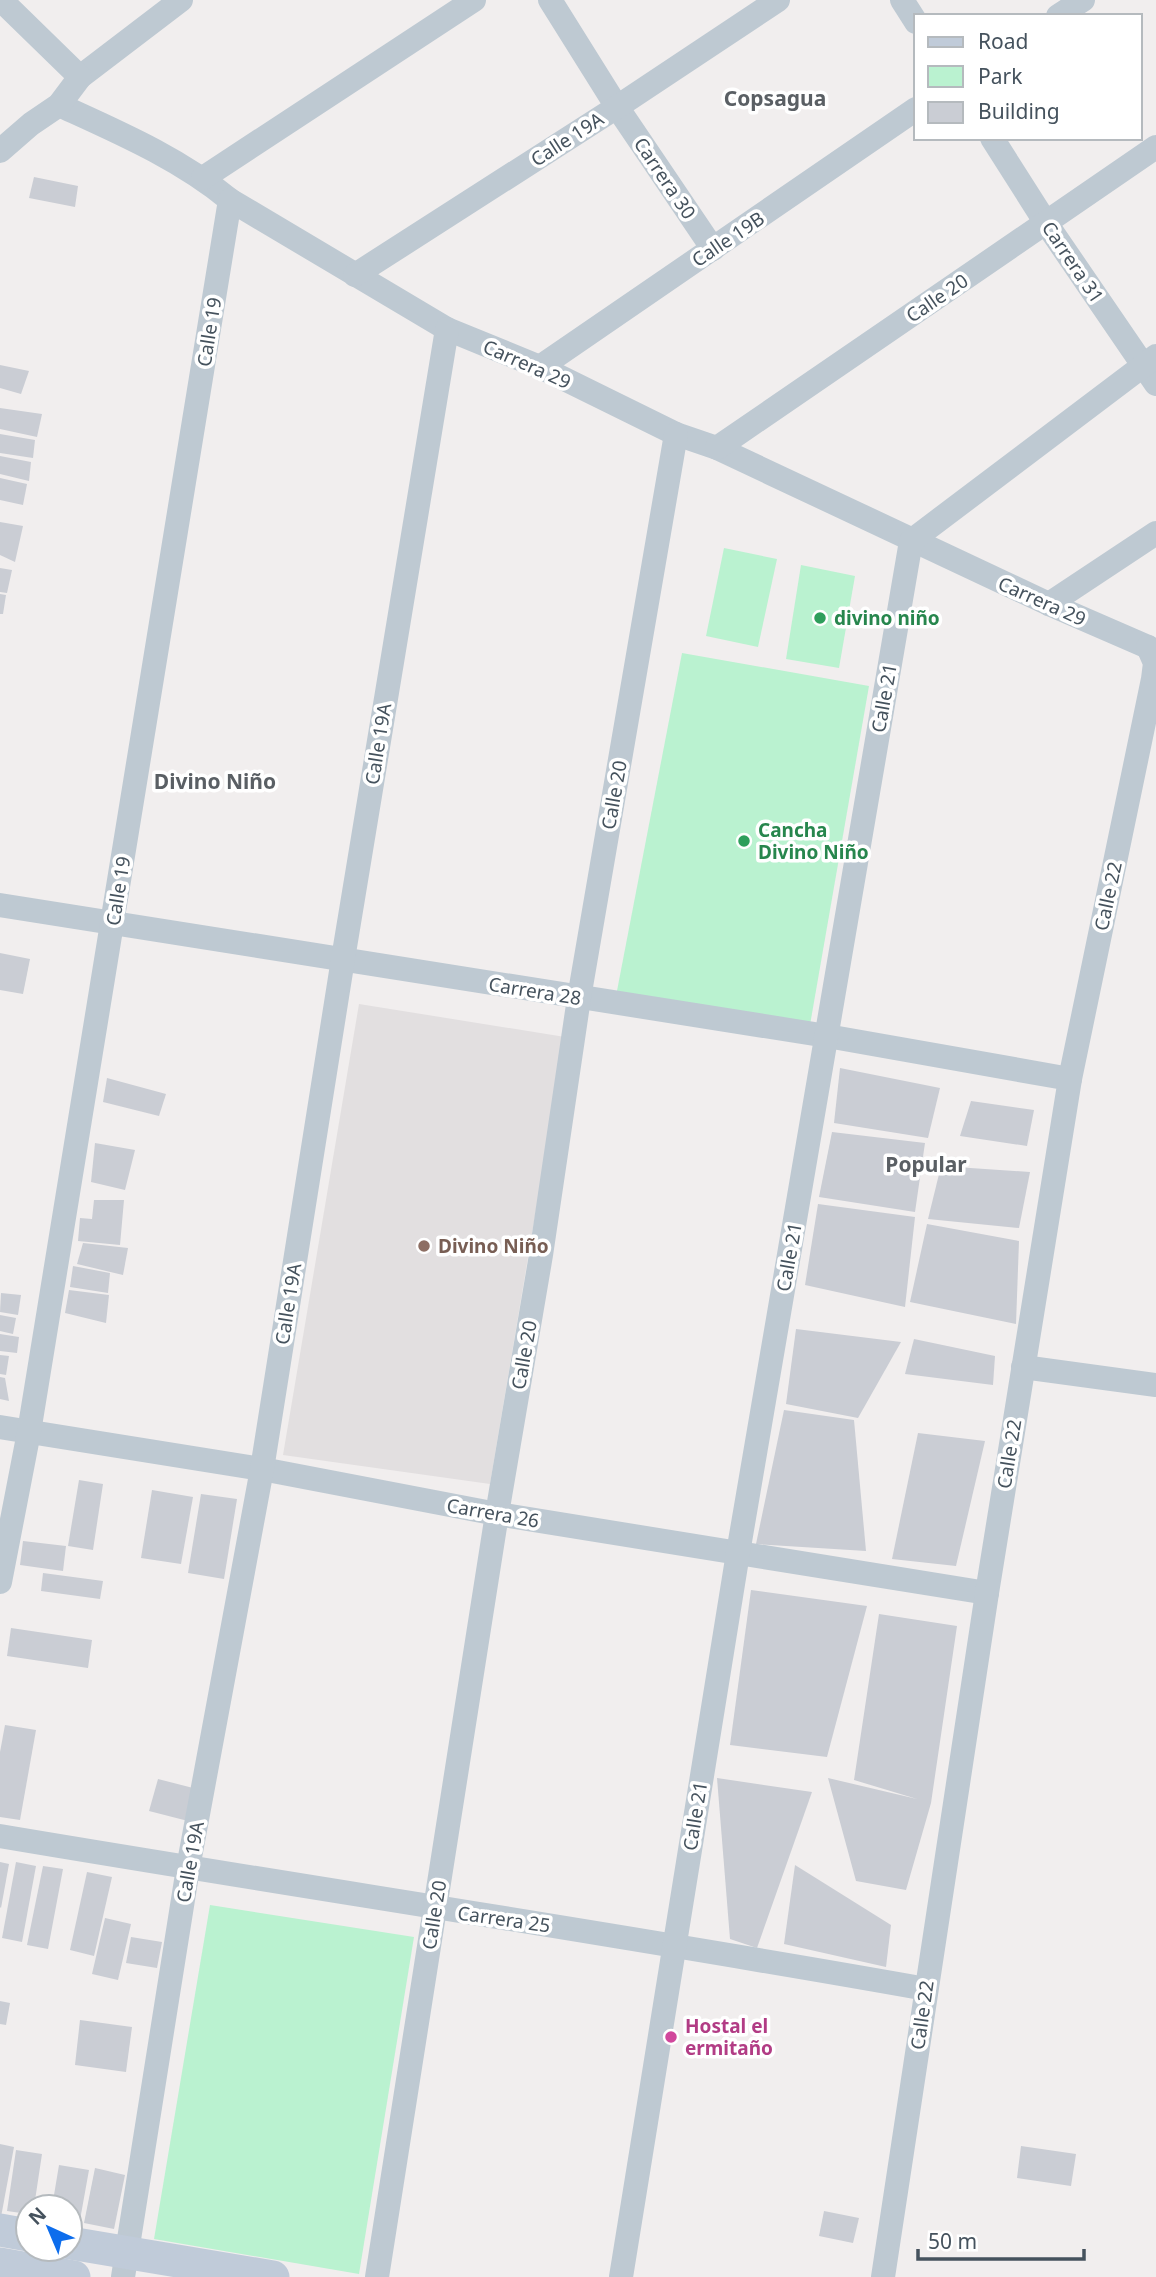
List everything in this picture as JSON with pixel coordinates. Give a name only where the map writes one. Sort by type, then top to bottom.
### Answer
[{"type":"street","points":[[1,0],[80,77]]},
{"type":"street","points":[[1,152],[31,124],[59,105],[80,77],[181,0]]},
{"type":"street","points":[[203,177],[474,0]]},
{"type":"street","name":"Carrera 30","points":[[550,0],[617,107],[713,249]]},
{"type":"street","name":"Calle 19A","points":[[355,275],[778,0]]},
{"type":"street","points":[[902,0],[914,19]]},
{"type":"street","points":[[1061,14],[1083,0]]},
{"type":"street","name":"Carrera 29","points":[[59,105],[129,137],[203,177],[230,200],[447,329],[540,367],[676,434],[717,448],[1049,604],[1152,645]]},
{"type":"street","name":"Calle 19B","points":[[540,367],[914,111]]},
{"type":"street","name":"Carrera 31","points":[[993,140],[1046,223],[1152,368]]},
{"type":"street","name":"Calle 20","points":[[717,448],[1156,147]]},
{"type":"street","name":"Calle 19","points":[[0,1582],[29,1432],[230,200]]},
{"type":"street","name":"Calle 19A","points":[[124,2264],[188,1868],[262,1469],[447,329]]},
{"type":"street","points":[[911,541],[1152,368]]},
{"type":"street","name":"Calle 20","points":[[377,2277],[497,1514],[541,1255],[579,998],[676,434]]},
{"type":"street","points":[[1049,604],[1156,533]]},
{"type":"street","name":"Calle 21","points":[[621,2277],[738,1553],[911,541]]},
{"type":"street","name":"Calle 22","points":[[883,2277],[987,1592],[1070,1079],[1153,679],[1155,663],[1152,645]]},
{"type":"street","name":"Carrera 28","points":[[0,905],[827,1036],[1070,1079]]},
{"type":"street","points":[[1023,1367],[1156,1385]]},
{"type":"street","name":"Carrera 26","points":[[0,1427],[262,1469],[497,1514],[987,1592]]},
{"type":"street","name":"Carrera 25","points":[[0,1836],[435,1909],[674,1944],[926,1989]]},
{"type":"street","points":[[84,2248],[124,2264],[273,2277]]},
{"type":"street","points":[[0,2264],[74,2277]]},
{"type":"shaded area","name":"Divino Niño","points":[[359,1004],[565,1037],[490,1484],[283,1455]]},
{"type":"green space","points":[[724,548],[777,559],[758,647],[706,636]]},
{"type":"green space","name":"divino niño","points":[[801,565],[855,576],[839,668],[786,659]]},
{"type":"green space","name":"Cancha Divino Niño","points":[[682,653],[869,686],[810,1025],[616,996]]},
{"type":"green space","points":[[210,1905],[414,1937],[359,2274],[154,2239]]},
{"type":"building","points":[[34,177],[78,186],[75,207],[29,198]]},
{"type":"building","points":[[0,365],[29,371],[21,394],[0,388]]},
{"type":"building","points":[[0,408],[42,414],[37,437],[0,429]]},
{"type":"building","points":[[0,434],[35,440],[33,458],[0,453]]},
{"type":"building","points":[[0,456],[31,462],[29,481],[0,474]]},
{"type":"building","points":[[0,478],[27,484],[23,505],[0,500]]},
{"type":"building","points":[[0,522],[23,526],[15,562],[0,555]]},
{"type":"building","points":[[0,568],[12,570],[7,593],[0,592]]},
{"type":"building","points":[[0,594],[6,595],[3,614],[0,614]]},
{"type":"building","points":[[0,953],[30,959],[23,994],[0,990]]},
{"type":"building","points":[[840,1068],[940,1088],[928,1138],[834,1123]]},
{"type":"building","points":[[107,1078],[166,1094],[159,1116],[103,1102]]},
{"type":"building","points":[[971,1101],[1034,1110],[1027,1146],[960,1136]]},
{"type":"building","points":[[832,1132],[925,1143],[915,1212],[819,1197]]},
{"type":"building","points":[[95,1143],[135,1150],[125,1190],[91,1182]]},
{"type":"building","points":[[941,1166],[1030,1172],[1019,1228],[928,1219]]},
{"type":"building","points":[[94,1200],[124,1200],[120,1245],[78,1241],[80,1218],[92,1219]]},
{"type":"building","points":[[818,1204],[915,1217],[905,1307],[805,1285]]},
{"type":"building","points":[[927,1224],[1019,1241],[1016,1324],[910,1302]]},
{"type":"building","points":[[83,1243],[128,1248],[123,1275],[77,1264]]},
{"type":"building","points":[[73,1266],[110,1273],[108,1293],[70,1287]]},
{"type":"building","points":[[69,1290],[109,1295],[106,1323],[65,1313]]},
{"type":"building","points":[[1,1293],[21,1295],[18,1315],[0,1312]]},
{"type":"building","points":[[0,1315],[16,1318],[13,1334],[0,1331]]},
{"type":"building","points":[[796,1329],[901,1342],[858,1418],[786,1404]]},
{"type":"building","points":[[0,1334],[19,1337],[17,1353],[0,1351]]},
{"type":"building","points":[[914,1339],[995,1356],[993,1385],[905,1374]]},
{"type":"building","points":[[0,1355],[9,1356],[6,1375],[0,1374]]},
{"type":"building","points":[[0,1377],[5,1378],[9,1401],[0,1399]]},
{"type":"building","points":[[784,1410],[854,1420],[866,1551],[756,1544]]},
{"type":"building","points":[[918,1433],[985,1441],[956,1566],[892,1559]]},
{"type":"building","points":[[79,1480],[103,1484],[93,1550],[68,1546]]},
{"type":"building","points":[[152,1490],[193,1497],[181,1564],[141,1558]]},
{"type":"building","points":[[201,1494],[237,1499],[224,1579],[188,1573]]},
{"type":"building","points":[[23,1541],[66,1546],[63,1571],[20,1565]]},
{"type":"building","points":[[43,1573],[103,1581],[100,1599],[41,1591]]},
{"type":"building","points":[[751,1590],[867,1606],[827,1757],[730,1745]]},
{"type":"building","points":[[879,1614],[957,1626],[931,1803],[906,1890],[856,1881],[828,1778],[917,1799],[854,1780]]},
{"type":"building","points":[[11,1628],[92,1640],[88,1668],[7,1656]]},
{"type":"building","points":[[5,1725],[36,1730],[20,1820],[0,1817],[0,1752]]},
{"type":"building","points":[[717,1778],[812,1792],[757,1948],[730,1939]]},
{"type":"building","points":[[158,1779],[197,1789],[188,1821],[149,1811]]},
{"type":"building","points":[[0,1862],[9,1864],[1,1908],[0,1907]]},
{"type":"building","points":[[16,1862],[36,1866],[22,1942],[2,1938]]},
{"type":"building","points":[[795,1865],[891,1925],[886,1967],[784,1944]]},
{"type":"building","points":[[43,1866],[63,1869],[48,1949],[27,1945]]},
{"type":"building","points":[[87,1872],[112,1877],[94,1956],[70,1950]]},
{"type":"building","points":[[105,1918],[131,1924],[118,1980],[92,1974]]},
{"type":"building","points":[[131,1937],[162,1942],[157,1968],[126,1963]]},
{"type":"building","points":[[0,2001],[10,2003],[6,2025],[0,2024]]},
{"type":"building","points":[[80,2020],[132,2027],[126,2072],[75,2065]]},
{"type":"building","points":[[0,2144],[14,2147],[1,2217],[0,2217]]},
{"type":"building","points":[[1021,2146],[1076,2154],[1071,2186],[1017,2178]]},
{"type":"building","points":[[16,2150],[42,2154],[36,2193],[14,2193],[14,2212],[7,2211]]},
{"type":"building","points":[[59,2165],[89,2170],[84,2198],[84,2193],[54,2193]]},
{"type":"building","points":[[95,2168],[125,2175],[114,2229],[84,2223]]},
{"type":"building","points":[[824,2211],[859,2218],[853,2243],[819,2236]]},
{"type":"place","name":"divino niño","points":[[820,618]]},
{"type":"place","name":"Cancha Divino Niño","points":[[744,841]]},
{"type":"place","name":"Divino Niño","points":[[424,1246]]},
{"type":"place","name":"Hostal el ermitaño","points":[[671,2037]]},
{"type":"district","name":"Copsagua","points":[[775,99]]},
{"type":"district","name":"Divino Niño","points":[[215,782]]},
{"type":"district","name":"Popular","points":[[926,1165]]}]
